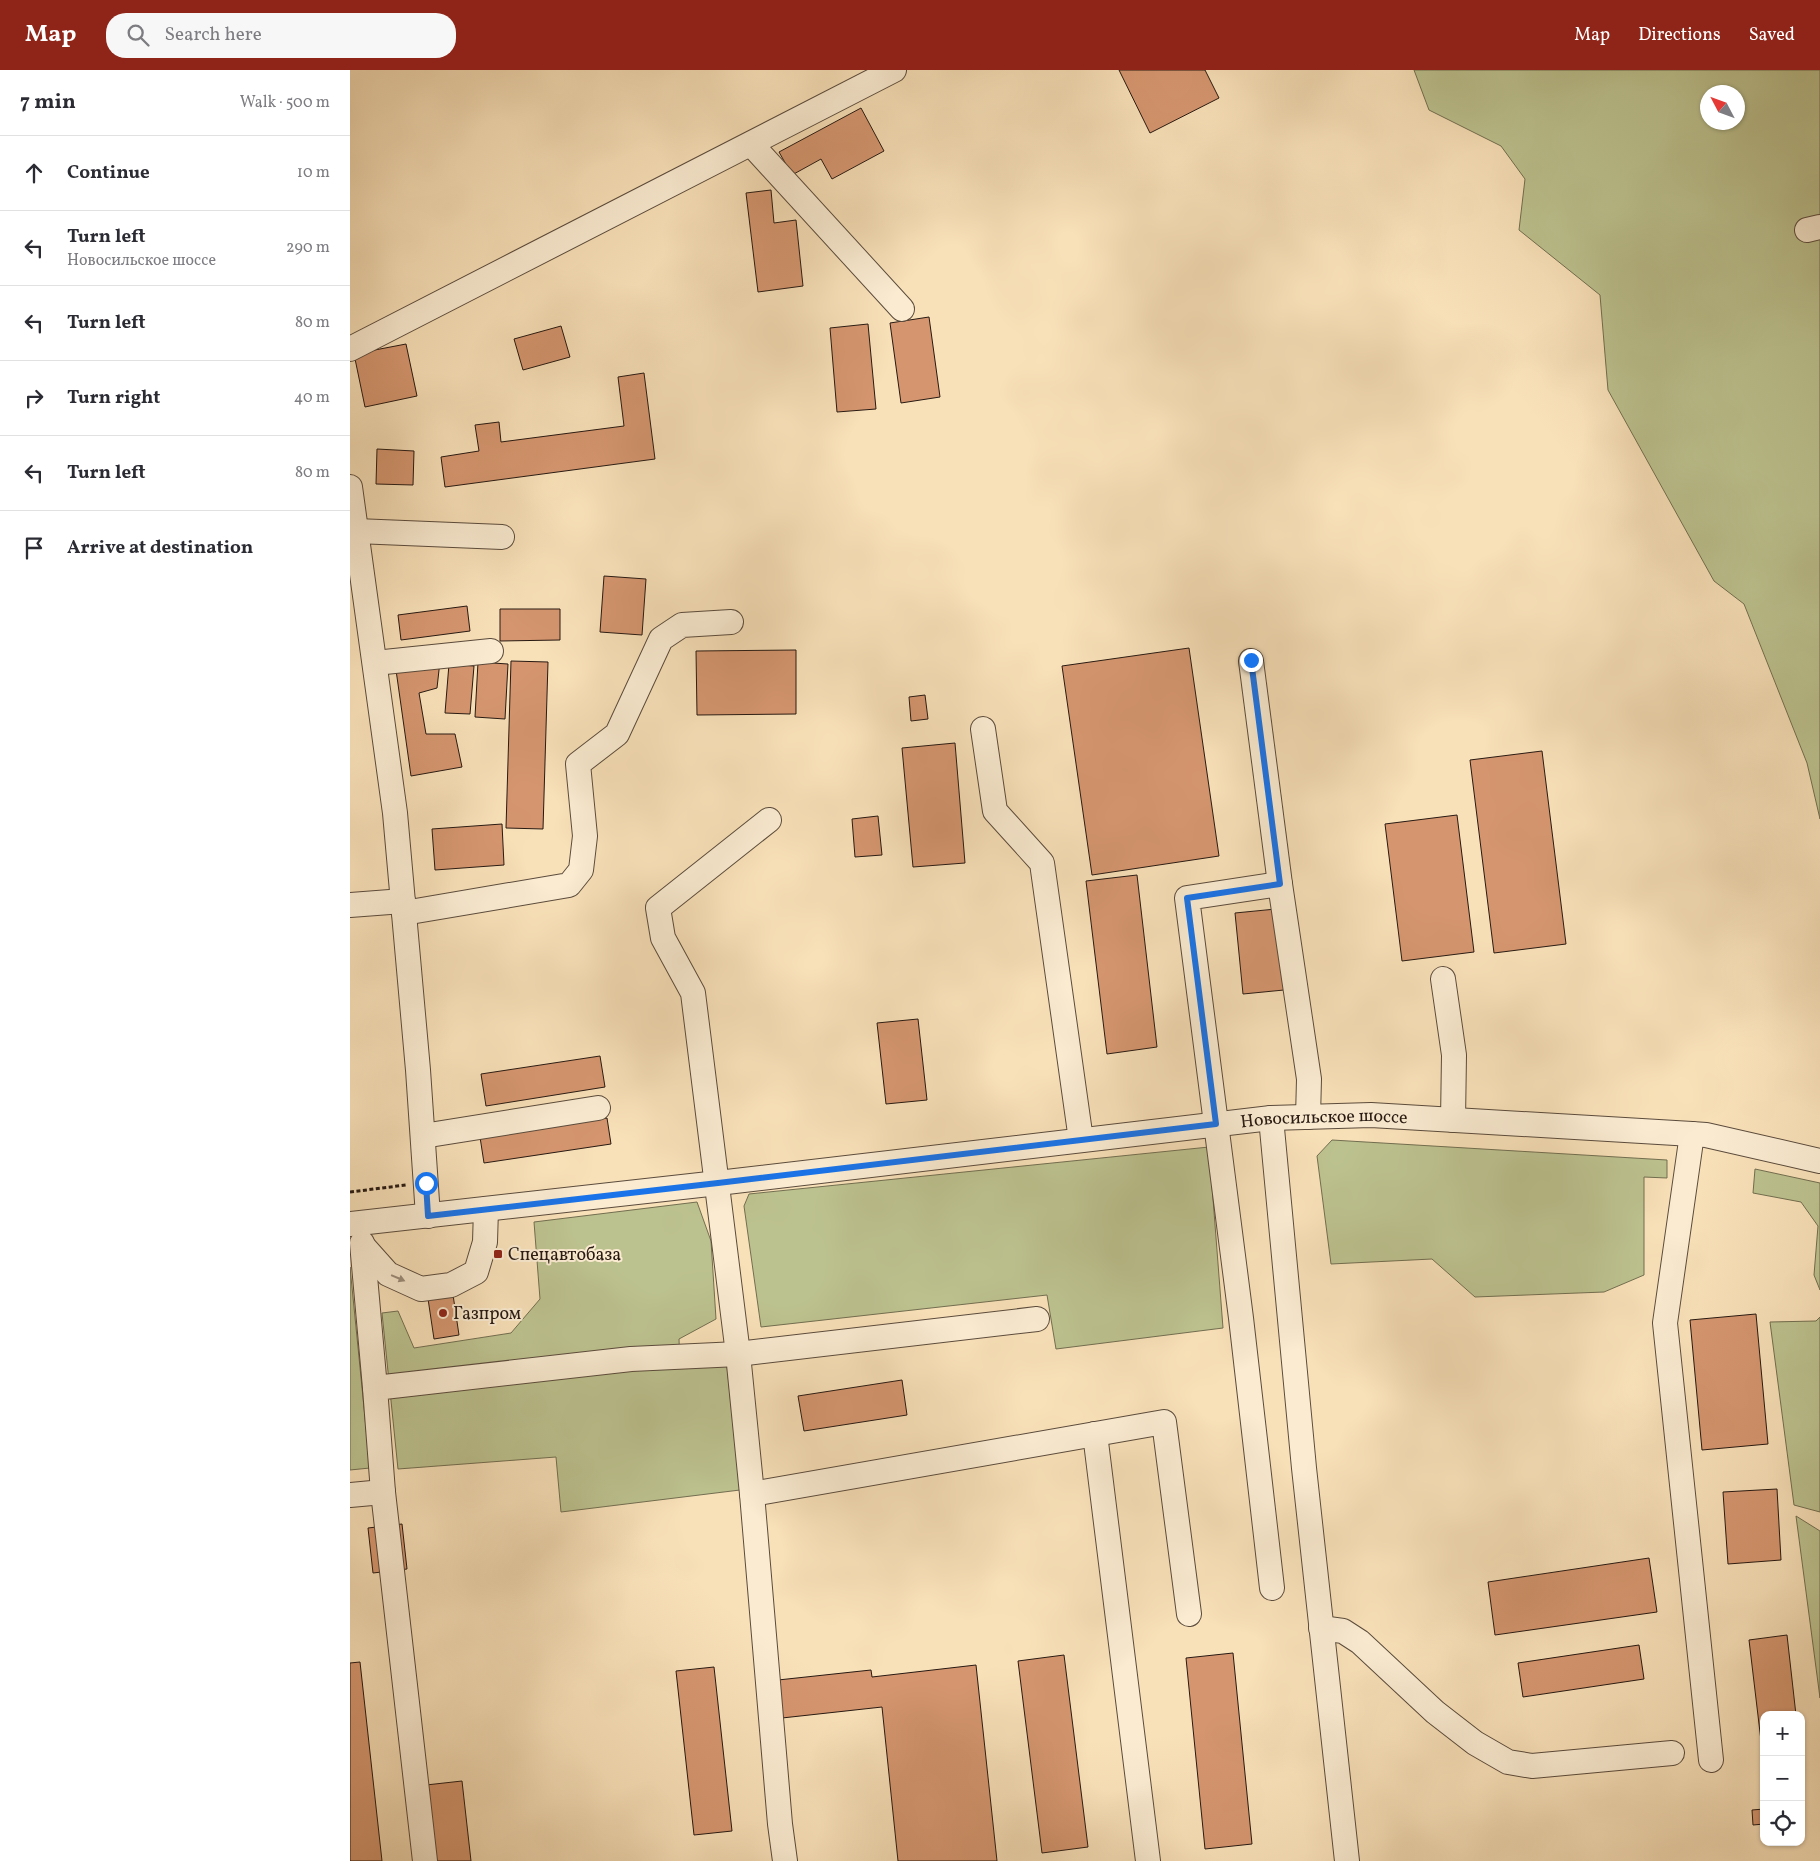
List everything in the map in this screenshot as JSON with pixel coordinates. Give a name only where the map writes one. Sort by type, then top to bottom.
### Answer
[{"type":"street","points":[[350,348],[894,70]]},
{"type":"street","points":[[751,144],[902,309]]},
{"type":"street","points":[[350,487],[395,813],[423,1136],[428,1216]]},
{"type":"street","points":[[356,531],[502,537]]},
{"type":"street","points":[[350,905],[404,907],[569,885],[581,870],[585,836],[578,764],[617,734],[661,639],[682,625],[731,622]]},
{"type":"street","points":[[375,663],[491,651]]},
{"type":"street","points":[[1251,660],[1280,884],[1309,1079],[1308,1117]]},
{"type":"street","points":[[983,729],[995,811],[1042,863],[1081,1140]]},
{"type":"street","points":[[769,820],[658,908],[663,938],[693,993],[738,1354],[780,1824],[785,1861]]},
{"type":"street","points":[[1272,1588],[1241,1318],[1187,898],[1280,884]]},
{"type":"street","points":[[1443,979],[1454,1055],[1453,1120]]},
{"type":"street","points":[[423,1136],[598,1108]]},
{"type":"street","name":"Новосильское шоссе","points":[[358,1231],[428,1216],[1271,1118],[1371,1115],[1706,1135],[1820,1160]]},
{"type":"street","points":[[1271,1118],[1304,1468],[1347,1861]]},
{"type":"street","points":[[1692,1134],[1665,1323],[1711,1760]]},
{"type":"street","points":[[358,1231],[388,1274],[422,1289],[451,1285],[476,1272],[486,1242],[486,1210]]},
{"type":"street","points":[[358,1231],[375,1388],[383,1492],[425,1861]]},
{"type":"street","points":[[375,1388],[631,1359],[738,1354],[1037,1319]]},
{"type":"street","points":[[752,1494],[1164,1422],[1189,1614]]},
{"type":"street","points":[[1094,1434],[1148,1861]]},
{"type":"street","points":[[350,1495],[383,1492]]},
{"type":"street","points":[[1321,1628],[1343,1631],[1360,1642],[1435,1712],[1475,1743],[1508,1762],[1532,1766],[1672,1753]]},
{"type":"path","points":[[350,1192],[426,1183]]},
{"type":"green space","points":[[1414,70],[1820,70],[1820,819],[1807,763],[1744,604],[1714,581],[1608,390],[1600,295],[1519,230],[1525,179],[1501,146],[1429,110]]},
{"type":"green space","points":[[1332,1140],[1667,1160],[1667,1178],[1644,1177],[1644,1275],[1604,1292],[1475,1297],[1432,1259],[1331,1264],[1317,1156]]},
{"type":"green space","points":[[1209,1147],[1223,1328],[1056,1349],[1047,1295],[761,1327],[744,1206],[749,1194]]},
{"type":"green space","points":[[1755,1169],[1820,1183],[1820,1290],[1814,1275],[1818,1226],[1801,1202],[1753,1193]]},
{"type":"green space","points":[[697,1202],[711,1241],[716,1319],[679,1339],[680,1366],[727,1366],[740,1490],[561,1512],[556,1457],[398,1469],[382,1313],[398,1311],[414,1348],[511,1333],[540,1299],[534,1222]]},
{"type":"green space","points":[[350,1267],[370,1468],[350,1470]]},
{"type":"green space","points":[[1820,1317],[1820,1512],[1794,1505],[1770,1322],[1816,1321]]},
{"type":"green space","points":[[1796,1516],[1820,1531],[1820,1698]]},
{"type":"building","points":[[1119,70],[1205,70],[1219,98],[1150,133]]},
{"type":"building","points":[[861,108],[884,151],[832,179],[821,159],[792,175],[779,152]]},
{"type":"building","points":[[771,190],[774,223],[796,220],[803,286],[758,292],[746,193]]},
{"type":"building","points":[[929,317],[940,397],[901,403],[890,323]]},
{"type":"building","points":[[868,324],[876,409],[837,412],[830,328]]},
{"type":"building","points":[[561,326],[570,357],[523,370],[514,339]]},
{"type":"building","points":[[406,344],[417,396],[365,407],[354,354]]},
{"type":"building","points":[[644,373],[655,459],[445,487],[441,457],[479,451],[475,425],[499,422],[501,442],[624,426],[618,377]]},
{"type":"building","points":[[377,449],[414,451],[413,485],[376,484]]},
{"type":"building","points":[[604,576],[646,579],[642,635],[600,632]]},
{"type":"building","points":[[467,606],[470,631],[401,640],[398,615]]},
{"type":"building","points":[[500,609],[560,609],[560,640],[500,641]]},
{"type":"building","points":[[1189,648],[1219,856],[1092,875],[1062,666]]},
{"type":"building","points":[[796,650],[796,714],[697,715],[696,651]]},
{"type":"building","points":[[440,661],[437,688],[419,693],[426,734],[455,734],[462,767],[411,776],[396,670]]},
{"type":"building","points":[[511,661],[548,662],[543,829],[506,828]]},
{"type":"building","points":[[478,662],[508,664],[505,719],[475,717]]},
{"type":"building","points":[[449,664],[474,666],[470,714],[445,713]]},
{"type":"building","points":[[925,695],[928,719],[911,721],[909,697]]},
{"type":"building","points":[[955,743],[965,863],[913,867],[902,748]]},
{"type":"building","points":[[1542,751],[1566,944],[1494,953],[1470,760]]},
{"type":"building","points":[[1457,815],[1474,952],[1402,961],[1385,824]]},
{"type":"building","points":[[878,816],[882,855],[855,857],[852,819]]},
{"type":"building","points":[[502,824],[504,865],[435,870],[432,829]]},
{"type":"building","points":[[1137,875],[1157,1047],[1107,1054],[1086,881]]},
{"type":"building","points":[[1276,909],[1284,990],[1243,994],[1235,913]]},
{"type":"building","points":[[918,1019],[927,1100],[886,1104],[877,1023]]},
{"type":"building","points":[[600,1056],[605,1087],[486,1106],[481,1074]]},
{"type":"building","points":[[607,1118],[611,1144],[484,1163],[480,1137]]},
{"type":"building","name":"Газпром","points":[[452,1288],[459,1335],[434,1339],[427,1292]]},
{"type":"building","points":[[1756,1314],[1768,1444],[1702,1450],[1690,1320]]},
{"type":"building","points":[[902,1380],[907,1415],[804,1431],[798,1396]]},
{"type":"building","points":[[1777,1489],[1781,1560],[1728,1564],[1723,1492]]},
{"type":"building","points":[[402,1524],[407,1569],[373,1573],[368,1528]]},
{"type":"building","points":[[1649,1558],[1657,1612],[1495,1635],[1488,1582]]},
{"type":"building","points":[[1787,1635],[1796,1711],[1760,1711],[1760,1732],[1749,1640]]},
{"type":"building","points":[[1639,1645],[1644,1679],[1523,1697],[1518,1663]]},
{"type":"building","points":[[1233,1653],[1252,1844],[1205,1849],[1186,1658]]},
{"type":"building","points":[[1064,1655],[1088,1847],[1042,1853],[1018,1661]]},
{"type":"building","points":[[360,1662],[382,1861],[350,1861],[350,1663]]},
{"type":"building","points":[[976,1665],[997,1861],[898,1861],[882,1707],[782,1718],[778,1680],[871,1670],[872,1677]]},
{"type":"building","points":[[714,1667],[732,1831],[694,1835],[676,1671]]},
{"type":"building","points":[[462,1781],[471,1861],[435,1861],[426,1785]]},
{"type":"building","points":[[1760,1809],[1760,1824],[1753,1825],[1752,1810]]},
{"type":"place","name":"Спецавтобаза","points":[[498,1254]]},
{"type":"place","name":"Газпром","points":[[443,1313]]},
{"type":"route","points":[[426,1183],[428,1216],[1216,1124],[1187,898],[1280,884],[1251,660]]}]
